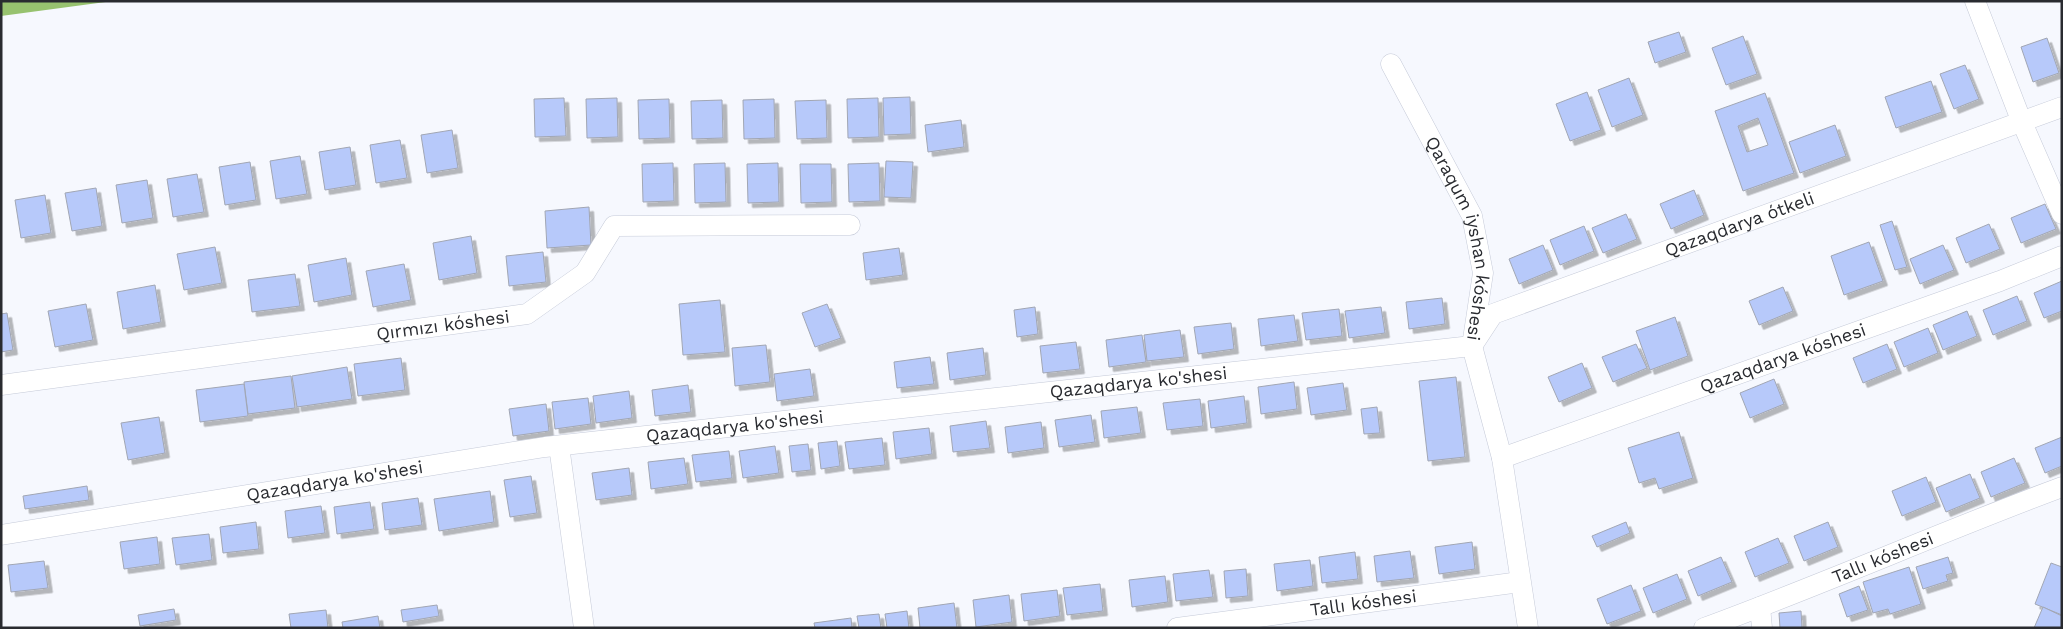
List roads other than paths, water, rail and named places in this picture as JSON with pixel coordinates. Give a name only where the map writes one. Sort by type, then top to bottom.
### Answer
[{"type":"street","points":[[1975,1],[2021,120],[2062,214]]},
{"type":"street","name":"Qaraqum iyshan kóshesi","points":[[1391,64],[1472,216],[1483,274],[1472,346],[1502,458],[1528,628]]},
{"type":"street","name":"Qazaqdarya ótkeli","points":[[1472,346],[1493,314],[2062,106]]},
{"type":"street","name":"Qırmızı kóshesi","points":[[1,385],[527,314],[585,273],[614,226],[850,225]]},
{"type":"street","name":"Qazaqdarya kóshesi","points":[[1502,458],[1990,284],[2062,256]]},
{"type":"street","name":"Qazaqdarya ko'shesi","points":[[1,535],[559,446],[1472,346]]},
{"type":"street","points":[[559,446],[584,628]]},
{"type":"street","name":"Tallı kóshesi","points":[[1704,628],[1986,515],[2062,487]]},
{"type":"street","name":"Tallı kóshesi","points":[[1177,628],[1261,622],[1520,582]]},
{"type":"street","points":[[1760,607],[1762,628]]}]
